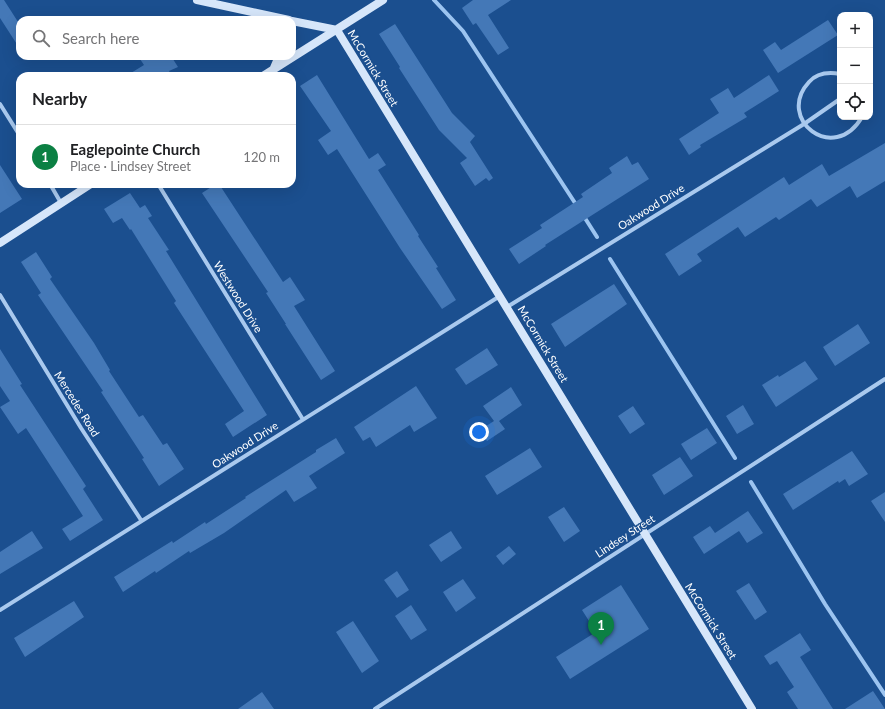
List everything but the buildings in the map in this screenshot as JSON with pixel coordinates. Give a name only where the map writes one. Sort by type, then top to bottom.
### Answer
[{"type":"street","points":[[197,0],[261,16]]},
{"type":"street","points":[[296,55],[383,0]]},
{"type":"street","name":"McCormick Street","points":[[296,22],[337,30],[508,307],[752,709]]},
{"type":"street","points":[[272,70],[277,60]]},
{"type":"street","points":[[269,72],[288,60]]},
{"type":"street","points":[[837,73],[831,72],[821,74],[811,79],[804,87],[800,96],[798,107],[800,117],[804,124],[815,134],[826,138],[837,138],[848,134],[856,127],[860,120]]},
{"type":"street","name":"Oakwood Drive","points":[[508,307],[804,124],[837,101]]},
{"type":"street","points":[[0,104],[16,130]]},
{"type":"street","points":[[53,188],[62,203]]},
{"type":"street","points":[[0,243],[85,188]]},
{"type":"street","name":"Westwood Drive","points":[[160,188],[302,418]]},
{"type":"street","name":"Mercedes Road","points":[[0,295],[81,428],[141,520]]},
{"type":"street","name":"Oakwood Drive","points":[[0,610],[302,418],[500,296]]},
{"type":"street","name":"Lindsey Street","points":[[374,709],[885,379]]},
{"type":"waterway","points":[[434,0],[463,31],[577,206]]},
{"type":"waterway","points":[[583,215],[597,237]]},
{"type":"waterway","points":[[610,259],[735,458]]},
{"type":"waterway","points":[[751,482],[825,604],[885,695]]},
{"type":"place","name":"Eaglepointe Church","points":[[601,645]]}]
